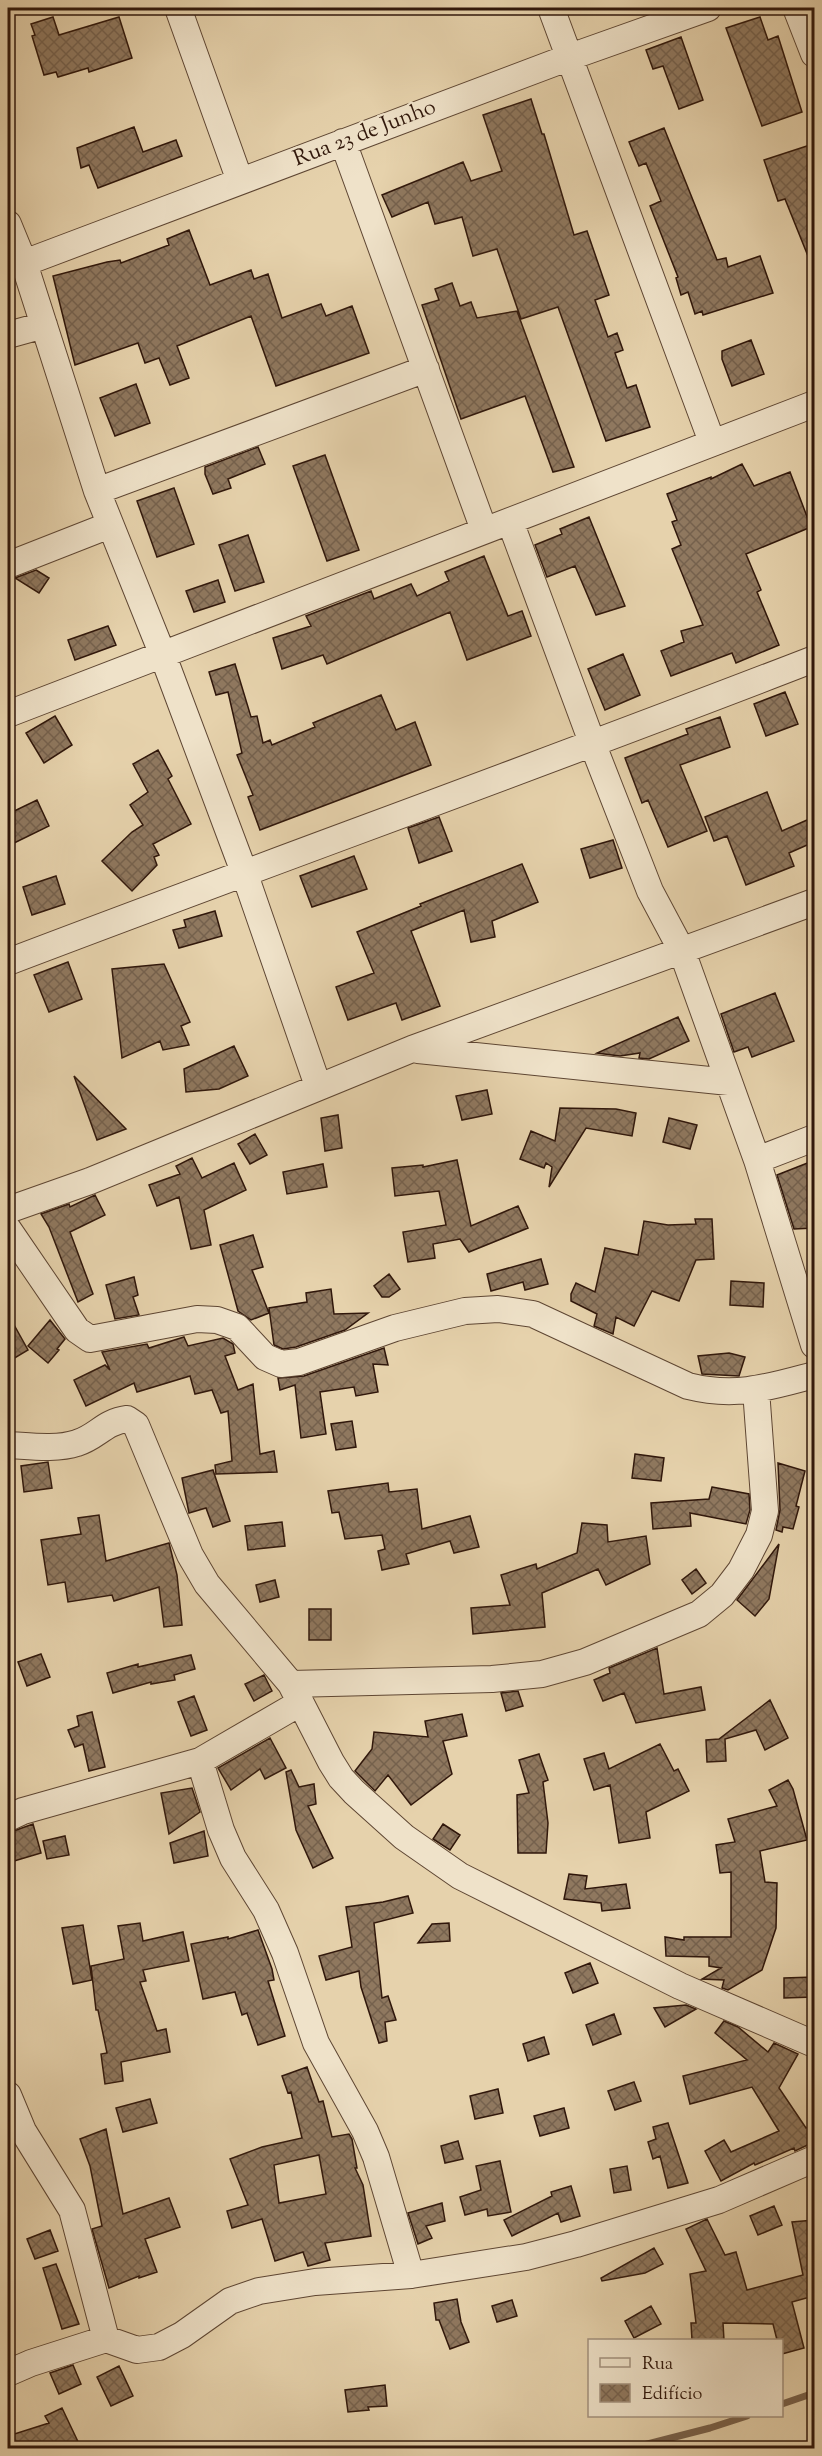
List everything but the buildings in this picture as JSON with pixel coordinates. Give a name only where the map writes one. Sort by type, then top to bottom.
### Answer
[{"type":"street","points":[[178,8],[240,181]]},
{"type":"street","points":[[551,8],[712,442]]},
{"type":"street","name":"Rua 23 de Junho","points":[[24,263],[570,57],[708,8]]},
{"type":"street","points":[[796,8],[814,54]]},
{"type":"street","points":[[343,142],[484,530]]},
{"type":"street","points":[[8,224],[24,263],[97,491],[162,653],[244,872],[318,1086]]},
{"type":"street","points":[[8,335],[44,325]]},
{"type":"street","points":[[97,491],[426,369]]},
{"type":"street","points":[[8,714],[814,404]]},
{"type":"street","points":[[510,521],[650,891],[682,951],[757,1160],[814,1345]]},
{"type":"street","points":[[8,565],[110,525]]},
{"type":"street","points":[[8,962],[244,872],[593,745],[814,659]]},
{"type":"street","points":[[8,1210],[90,1181],[412,1049],[814,902]]},
{"type":"street","points":[[412,1049],[729,1082]]},
{"type":"street","points":[[757,1160],[814,1138]]},
{"type":"street","points":[[8,1229],[77,1330],[90,1339],[197,1319],[217,1320],[237,1327],[265,1357],[281,1364],[299,1362],[395,1328],[465,1311],[498,1309],[533,1314],[688,1386],[713,1392],[756,1390],[814,1375]]},
{"type":"street","points":[[8,1818],[23,1811],[200,1761],[296,1694],[542,1674],[585,1662],[699,1614],[722,1594],[741,1570],[763,1523],[765,1511],[756,1390]]},
{"type":"street","points":[[8,1445],[66,1446],[90,1438],[114,1421],[127,1419],[136,1425],[190,1555],[207,1584],[296,1694],[331,1762],[354,1792],[404,1837],[460,1876],[680,1986],[814,2044]]},
{"type":"street","points":[[200,1761],[221,1830],[233,1858],[266,1910],[285,1953],[316,2043],[365,2131],[376,2157],[411,2275]]},
{"type":"street","points":[[8,2095],[23,2131],[72,2210],[106,2339]]},
{"type":"street","points":[[8,2373],[106,2339],[137,2349],[159,2347],[182,2335],[230,2301],[259,2291],[315,2282],[411,2275],[526,2257],[576,2244],[719,2200],[814,2159]]},
{"type":"waterway","points":[[783,2404],[814,2393]]},
{"type":"waterway","points":[[632,2448],[744,2417]]}]
